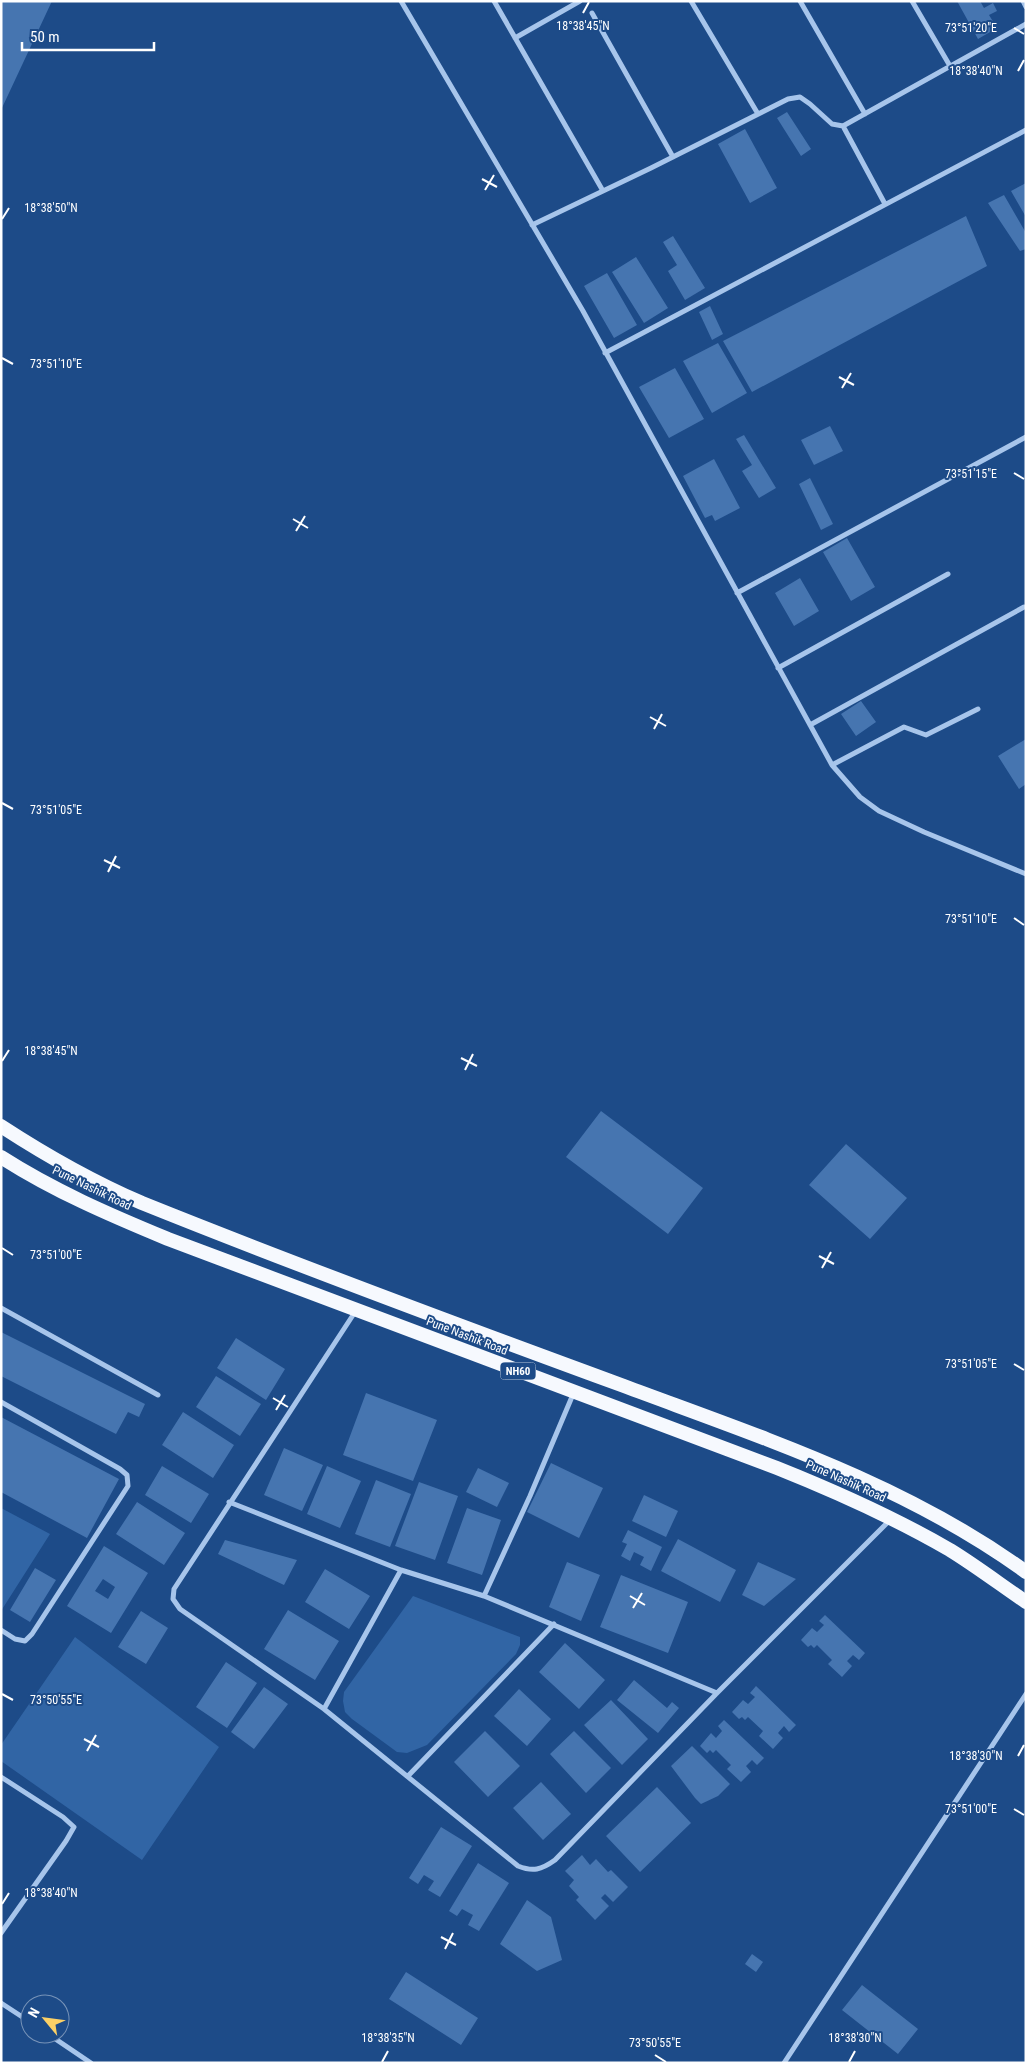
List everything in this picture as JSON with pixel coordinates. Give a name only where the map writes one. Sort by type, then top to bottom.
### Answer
[{"type":"highway","name":"Pune Nashik Road","points":[[1,1126],[47,1156],[102,1186],[142,1203],[765,1439],[874,1483],[942,1517],[1026,1572]]},
{"type":"highway","name":"Pune Nashik Road","points":[[1,1157],[61,1192],[111,1216],[778,1468],[839,1493],[892,1518],[952,1551],[1026,1602]]},
{"type":"street","points":[[401,1],[605,353],[832,765],[860,797],[879,811],[924,832],[1026,874]]},
{"type":"street","points":[[494,1],[603,191]]},
{"type":"street","points":[[515,38],[580,1]]},
{"type":"street","points":[[691,1],[758,114]]},
{"type":"street","points":[[800,1],[865,114]]},
{"type":"street","points":[[912,1],[950,66]]},
{"type":"street","points":[[1023,1],[1026,7]]},
{"type":"street","points":[[592,13],[673,157]]},
{"type":"street","points":[[532,225],[788,99],[800,98],[810,104],[832,124],[843,126],[1026,24]]},
{"type":"street","points":[[843,126],[885,204]]},
{"type":"street","points":[[605,353],[1026,130]]},
{"type":"street","points":[[737,593],[1026,437]]},
{"type":"street","points":[[778,668],[948,574]]},
{"type":"street","points":[[810,725],[1024,607]]},
{"type":"street","points":[[832,765],[904,727],[926,735],[978,709]]},
{"type":"street","points":[[1,1308],[158,1395]]},
{"type":"street","points":[[356,1310],[229,1502],[174,1589],[173,1599],[180,1609],[324,1709],[518,1866],[530,1871],[542,1869],[555,1860],[717,1693],[892,1518]]},
{"type":"street","points":[[484,1596],[530,1496],[574,1392]]},
{"type":"street","points":[[1,1402],[120,1469],[127,1475],[128,1486],[32,1634],[25,1641],[15,1639],[1,1630]]},
{"type":"street","points":[[229,1502],[401,1570],[484,1596],[717,1693]]},
{"type":"street","points":[[324,1709],[401,1570]]},
{"type":"street","points":[[408,1776],[554,1624]]},
{"type":"street","points":[[784,2063],[1026,1694]]},
{"type":"street","points":[[1,1777],[74,1827],[1,1934]]},
{"type":"street","points":[[1,2003],[20,2015]]},
{"type":"street","points":[[63,2044],[91,2063]]},
{"type":"shaded area","points":[[1,1508],[50,1534],[1,1611]]},
{"type":"shaded area","points":[[413,1596],[520,1637],[520,1645],[516,1654],[427,1745],[407,1753],[397,1752],[352,1719],[345,1712],[343,1701],[344,1692]]},
{"type":"shaded area","points":[[75,1637],[219,1747],[142,1860],[1,1761],[1,1745]]},
{"type":"building","points":[[1,1],[52,1],[1,110]]},
{"type":"building","points":[[957,1],[980,1],[984,8],[993,3],[997,11],[989,15],[997,28],[978,39]]},
{"type":"building","points":[[787,112],[811,149],[801,156],[777,118]]},
{"type":"building","points":[[745,129],[777,188],[750,203],[718,144]]},
{"type":"building","points":[[1026,183],[1026,217],[1011,191]]},
{"type":"building","points":[[1004,195],[1026,233],[1026,249],[1020,251],[988,203]]},
{"type":"building","points":[[966,216],[987,266],[752,392],[723,341]]},
{"type":"building","points":[[673,236],[705,288],[685,300],[668,271],[677,265],[663,242]]},
{"type":"building","points":[[636,257],[668,308],[644,323],[612,272]]},
{"type":"building","points":[[607,273],[637,325],[614,338],[584,286]]},
{"type":"building","points":[[710,306],[723,334],[712,340],[699,312]]},
{"type":"building","points":[[718,343],[747,393],[712,413],[683,361]]},
{"type":"building","points":[[675,368],[704,419],[669,438],[639,387]]},
{"type":"building","points":[[830,426],[843,451],[814,465],[801,440]]},
{"type":"building","points":[[744,435],[776,488],[759,498],[742,471],[752,465],[736,439]]},
{"type":"building","points":[[714,459],[740,508],[715,521],[712,515],[705,518],[683,476]]},
{"type":"building","points":[[810,478],[833,524],[821,530],[799,484]]},
{"type":"building","points":[[847,538],[875,587],[851,601],[823,552]]},
{"type":"building","points":[[800,578],[819,611],[794,626],[775,593]]},
{"type":"building","points":[[861,701],[876,722],[856,736],[841,714]]},
{"type":"building","points":[[1026,739],[1026,784],[1019,789],[998,756]]},
{"type":"building","points":[[601,1111],[703,1188],[668,1234],[566,1157]]},
{"type":"building","points":[[846,1144],[907,1198],[870,1239],[809,1185]]},
{"type":"building","points":[[1,1332],[145,1404],[139,1417],[128,1412],[116,1434],[1,1376]]},
{"type":"building","points":[[236,1338],[285,1369],[266,1400],[217,1368]]},
{"type":"building","points":[[216,1376],[261,1404],[240,1436],[196,1407]]},
{"type":"building","points":[[366,1393],[437,1420],[413,1481],[343,1455]]},
{"type":"building","points":[[183,1412],[234,1445],[213,1478],[162,1445]]},
{"type":"building","points":[[1,1417],[119,1479],[87,1538],[1,1492]]},
{"type":"building","points":[[284,1448],[323,1465],[302,1511],[264,1495]]},
{"type":"building","points":[[551,1463],[603,1488],[579,1538],[527,1512]]},
{"type":"building","points":[[162,1466],[209,1494],[191,1523],[145,1495]]},
{"type":"building","points":[[327,1466],[361,1481],[340,1528],[307,1514]]},
{"type":"building","points":[[478,1468],[509,1483],[497,1507],[466,1492]]},
{"type":"building","points":[[376,1480],[411,1494],[390,1547],[355,1534]]},
{"type":"building","points":[[419,1482],[458,1496],[435,1560],[395,1546]]},
{"type":"building","points":[[644,1495],[678,1511],[666,1537],[632,1521]]},
{"type":"building","points":[[137,1502],[185,1533],[164,1565],[116,1534]]},
{"type":"building","points":[[467,1508],[501,1520],[482,1575],[447,1563]]},
{"type":"building","points":[[628,1530],[662,1547],[651,1571],[640,1565],[644,1557],[634,1552],[630,1561],[621,1556],[627,1544],[622,1542]]},
{"type":"building","points":[[678,1539],[736,1570],[720,1602],[661,1571]]},
{"type":"building","points":[[225,1540],[297,1560],[284,1585],[218,1554]]},
{"type":"building","points":[[104,1546],[148,1573],[111,1633],[67,1606]],"holes":[[[103,1579],[115,1587],[108,1599],[95,1591]]]},
{"type":"building","points":[[567,1562],[600,1575],[581,1621],[549,1607]]},
{"type":"building","points":[[758,1562],[796,1579],[764,1606],[742,1595]]},
{"type":"building","points":[[35,1568],[56,1580],[30,1622],[10,1610]]},
{"type":"building","points":[[325,1569],[370,1596],[349,1629],[305,1602]]},
{"type":"building","points":[[621,1575],[688,1602],[668,1653],[600,1627]]},
{"type":"building","points":[[288,1610],[339,1641],[315,1680],[264,1649]]},
{"type":"building","points":[[141,1611],[168,1628],[146,1664],[118,1647]]},
{"type":"building","points":[[825,1615],[865,1653],[859,1660],[853,1655],[847,1661],[852,1666],[842,1677],[828,1664],[832,1660],[817,1645],[814,1648],[811,1645],[808,1647],[801,1640],[812,1628],[817,1632],[824,1625],[819,1621]]},
{"type":"building","points":[[565,1643],[605,1680],[579,1709],[539,1672]]},
{"type":"building","points":[[226,1662],[257,1683],[227,1728],[196,1707]]},
{"type":"building","points":[[634,1680],[667,1708],[672,1702],[679,1708],[658,1733],[617,1700]]},
{"type":"building","points":[[756,1686],[796,1725],[789,1732],[784,1726],[778,1733],[783,1738],[773,1749],[759,1736],[763,1731],[748,1717],[745,1720],[742,1717],[739,1719],[732,1712],[743,1700],[748,1704],[755,1697],[750,1693]]},
{"type":"building","points":[[264,1687],[288,1704],[254,1749],[231,1732]]},
{"type":"building","points":[[519,1689],[551,1719],[527,1746],[494,1716]]},
{"type":"building","points":[[611,1700],[648,1739],[622,1765],[584,1725]]},
{"type":"building","points":[[724,1720],[764,1758],[757,1765],[752,1760],[746,1766],[751,1772],[741,1782],[727,1769],[731,1765],[716,1750],[713,1753],[710,1750],[707,1753],[700,1746],[711,1733],[716,1738],[722,1731],[718,1726]]},
{"type":"building","points":[[485,1731],[520,1766],[488,1797],[454,1762]]},
{"type":"building","points":[[574,1731],[611,1768],[586,1793],[550,1754]]},
{"type":"building","points":[[692,1746],[730,1784],[718,1796],[701,1804],[671,1766]]},
{"type":"building","points":[[541,1782],[571,1814],[543,1840],[513,1808]]},
{"type":"building","points":[[657,1787],[691,1823],[640,1872],[606,1836]]},
{"type":"building","points":[[441,1827],[472,1846],[440,1897],[428,1890],[434,1881],[424,1875],[418,1884],[409,1878]]},
{"type":"building","points":[[582,1855],[590,1865],[596,1859],[608,1872],[611,1870],[628,1887],[613,1902],[605,1894],[601,1898],[609,1906],[595,1920],[576,1900],[579,1897],[569,1886],[574,1880],[565,1871]]},
{"type":"building","points":[[478,1863],[509,1883],[479,1931],[468,1925],[473,1915],[462,1909],[457,1916],[449,1911]]},
{"type":"building","points":[[527,1900],[551,1917],[562,1960],[537,1971],[500,1944]]},
{"type":"building","points":[[752,1954],[763,1962],[756,1972],[745,1964]]},
{"type":"building","points":[[406,1972],[478,2018],[461,2045],[389,1999]]},
{"type":"building","points":[[862,1985],[918,2029],[898,2054],[842,2010]]}]
